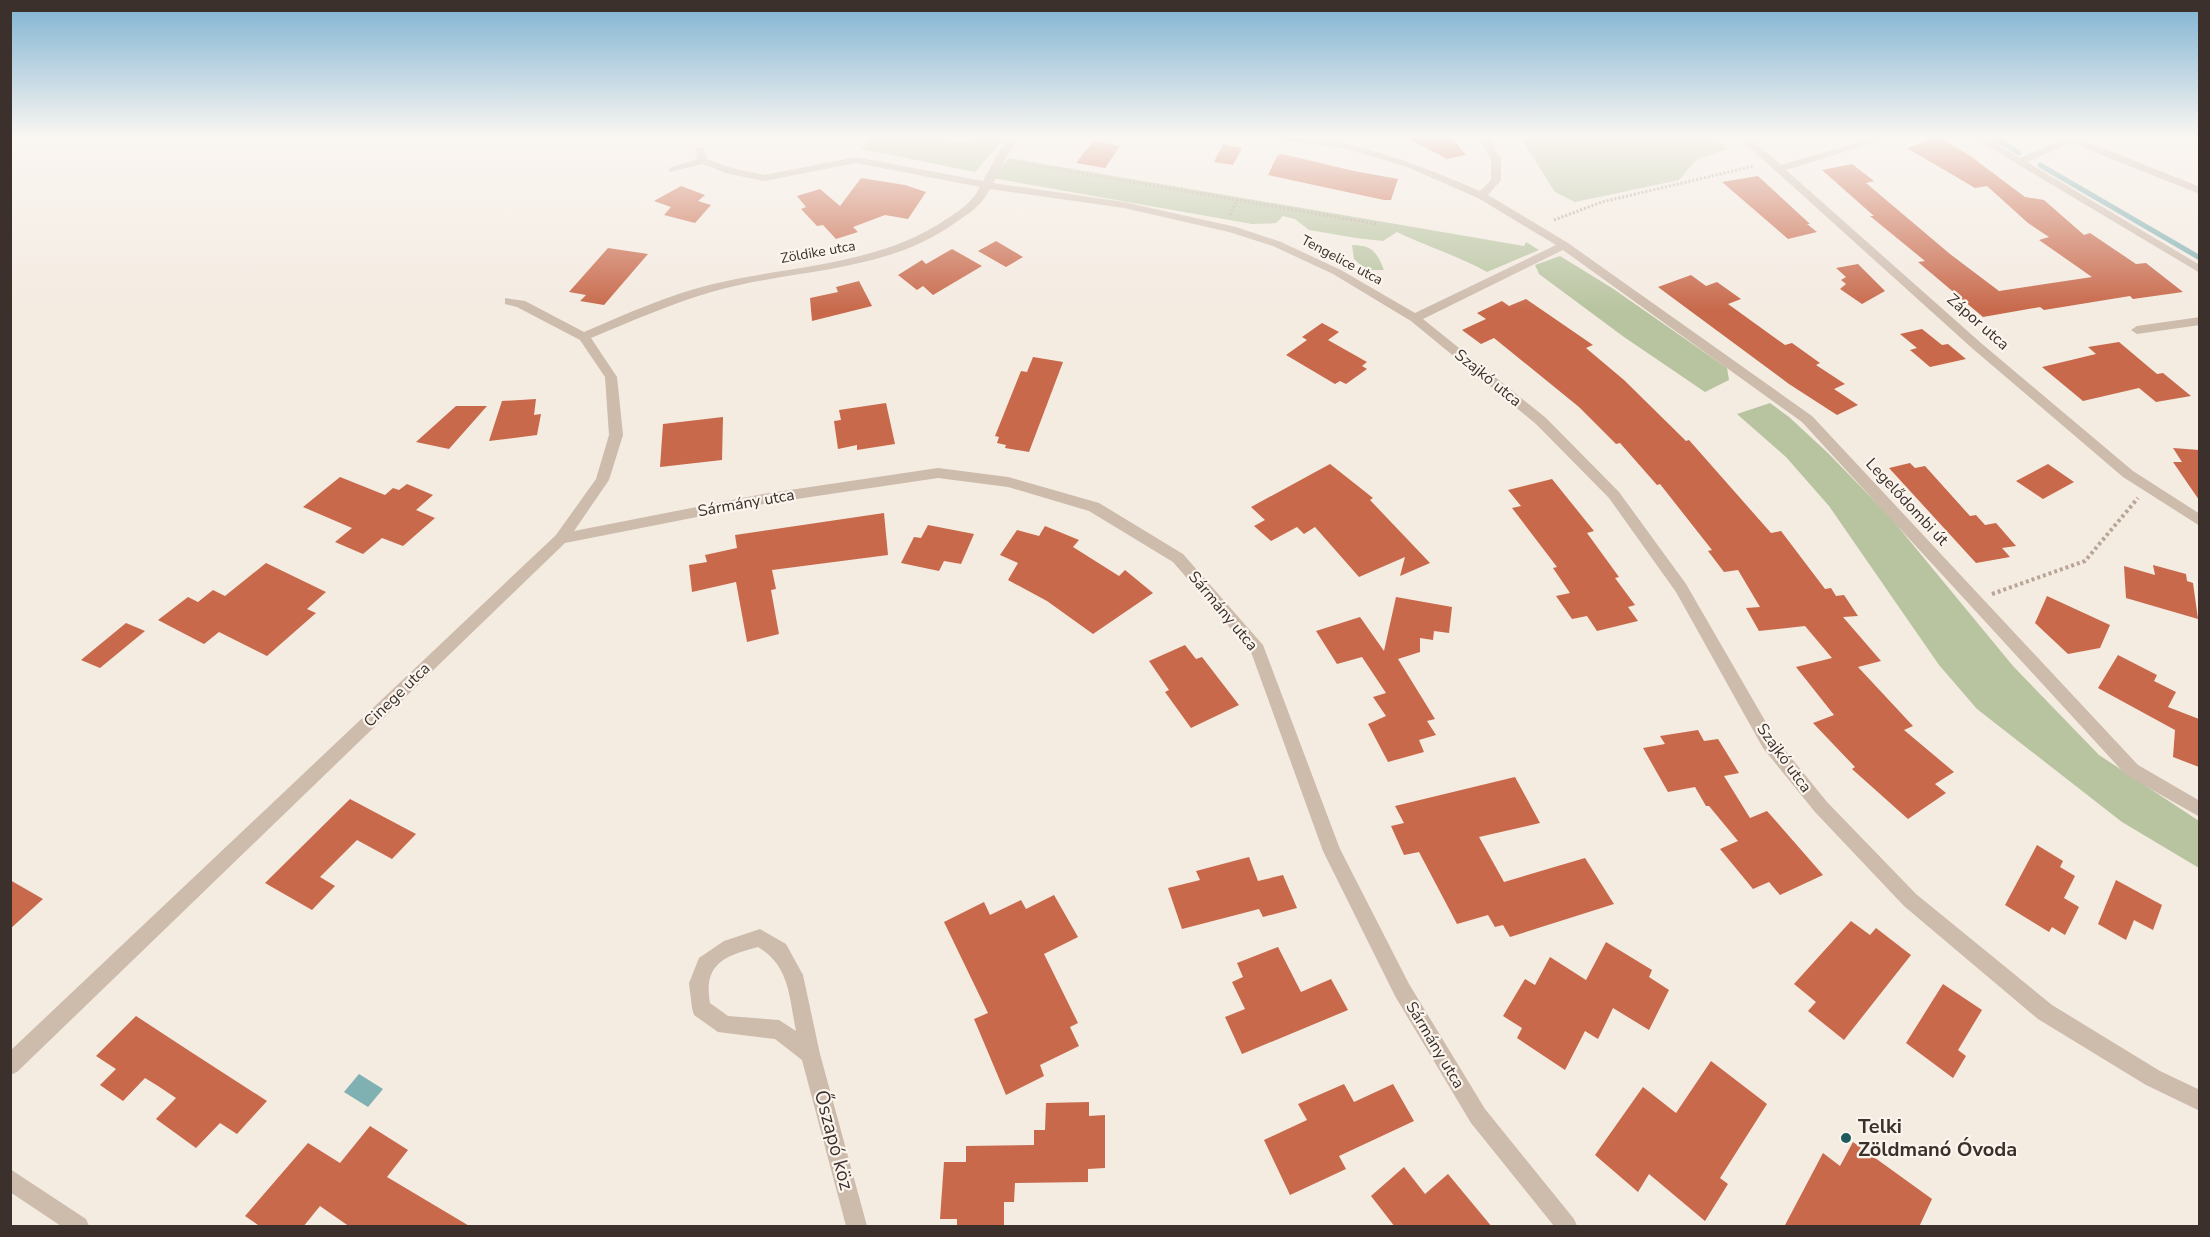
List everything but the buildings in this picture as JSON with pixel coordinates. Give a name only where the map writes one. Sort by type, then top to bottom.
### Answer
[{"type":"street","name":"Zöldike utca","points":[[584,337],[656,306],[714,287],[867,259],[928,237],[976,203],[980,195]]},
{"type":"street","name":"Tengelice utca","points":[[1056,195],[1124,205],[1232,229],[1277,244],[1337,272],[1415,318]]},
{"type":"street","name":"Legelődombi út","points":[[1479,195],[1564,245],[1807,419],[2132,770],[2199,810]]},
{"type":"street","name":"Zápor utca","points":[[1809,195],[1977,346],[2146,488],[2199,521]]},
{"type":"street","points":[[2074,195],[2199,270]]},
{"type":"street","points":[[1415,318],[1564,245]]},
{"type":"street","points":[[510,301],[584,337]]},
{"type":"street","name":"Szajkó utca","points":[[1415,318],[1541,421],[1614,495],[1681,588],[1769,743],[1821,807],[1910,900],[2045,1012],[2153,1078],[2199,1101]]},
{"type":"street","points":[[2137,330],[2199,321]]},
{"type":"street","name":"Cinege utca","points":[[10,1065],[561,539],[602,480],[616,435],[611,377],[584,337]]},
{"type":"street","name":"Sármány utca","points":[[561,539],[763,499],[938,473],[1008,482],[1094,507],[1178,558],[1258,649],[1332,851],[1402,990],[1478,1116],[1567,1227]]},
{"type":"street","name":"Őszapó köz","points":[[810,1054],[779,1030],[725,1025],[701,1008],[698,983],[707,961],[735,944],[760,938],[780,950],[794,975],[810,1054],[858,1227]]},
{"type":"street","points":[[10,1179],[79,1227]]},
{"type":"path","points":[[1207,195],[1377,224]]},
{"type":"path","points":[[1537,229],[1571,212],[1606,200],[1631,195]]},
{"type":"path","points":[[1975,600],[2085,561],[2146,488]]},
{"type":"green space","points":[[1087,195],[1224,195],[1524,246],[1526,242],[1539,250],[1487,272],[1397,232],[1383,241],[1309,230],[1295,219],[1283,216],[1276,223],[1252,224]]},
{"type":"green space","points":[[1560,195],[1609,195],[1575,202]]},
{"type":"green space","points":[[1352,245],[1364,246],[1373,251],[1384,270],[1366,270],[1354,259]]},
{"type":"green space","points":[[1560,256],[1612,288],[1727,368],[1729,380],[1705,392],[1624,337],[1539,274],[1535,265]]},
{"type":"green space","points":[[1770,403],[1789,417],[1828,453],[1890,517],[2013,666],[2099,755],[2199,821],[2199,868],[2122,822],[1977,709],[1939,665],[1829,506],[1786,457],[1737,414]]},
{"type":"water","points":[[359,1074],[383,1089],[368,1107],[344,1092]]},
{"type":"waterway","points":[[2091,195],[2200,258]]},
{"type":"place","name":"Telki Zöldmanó Óvoda","points":[[1846,1138]]}]
